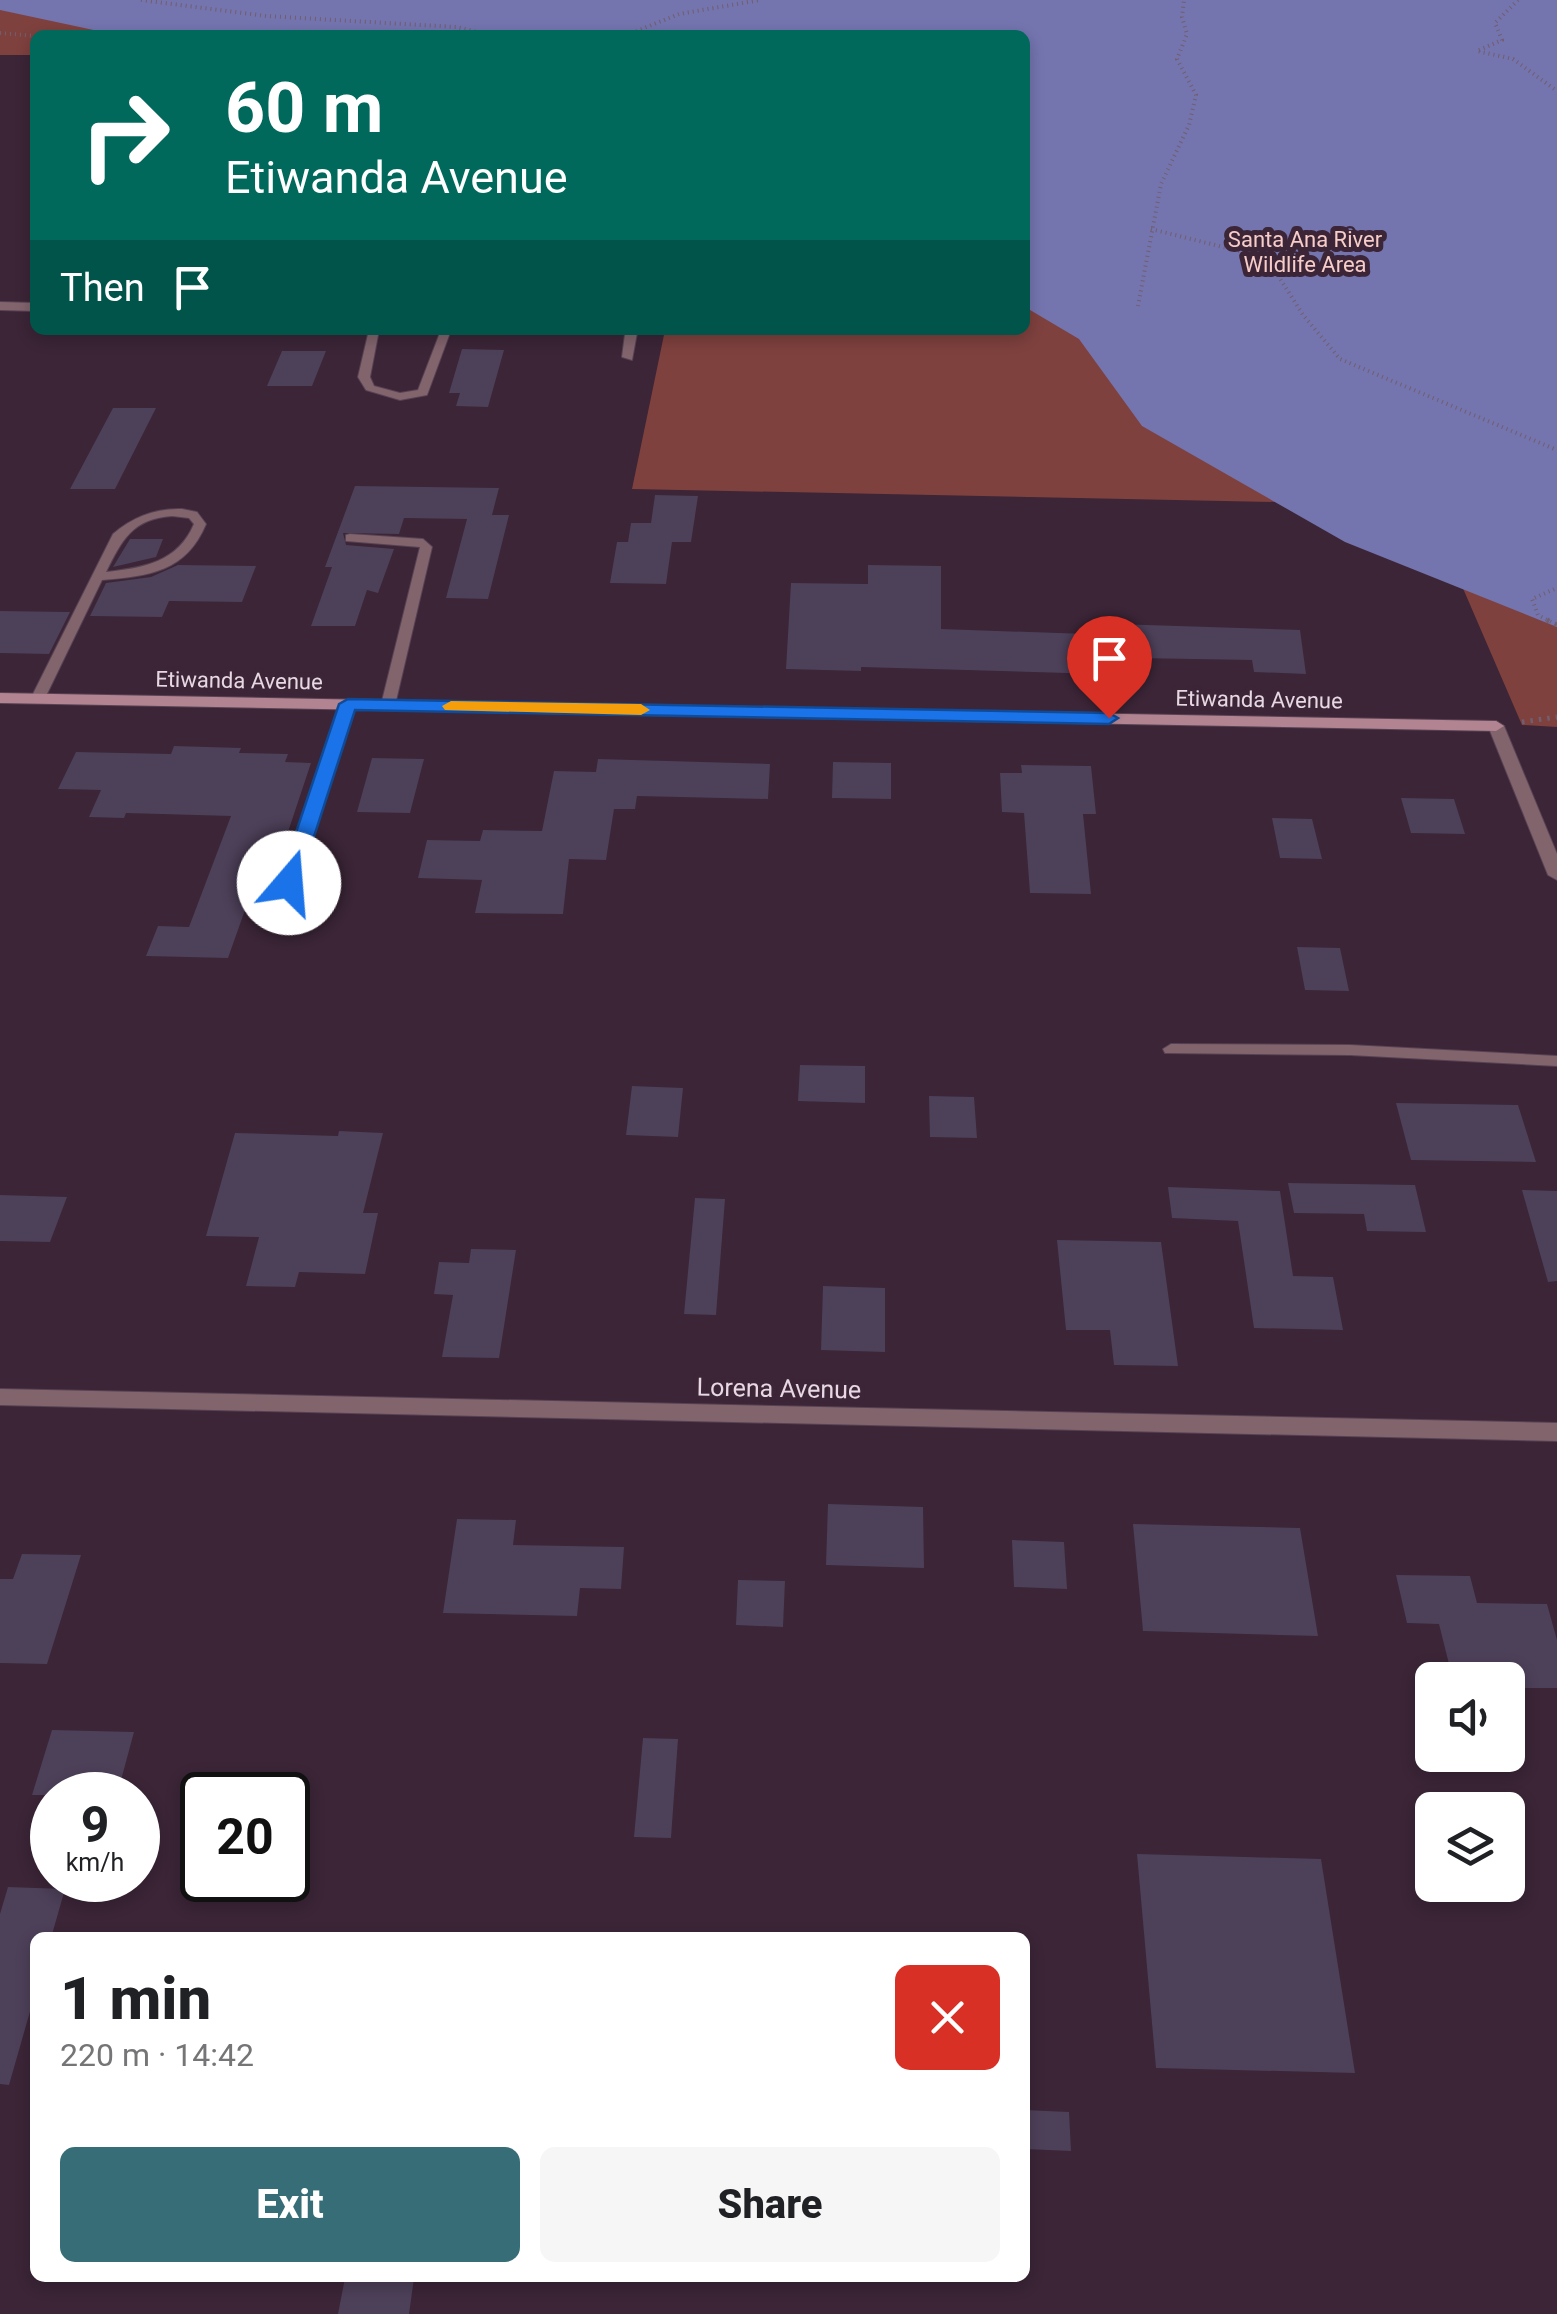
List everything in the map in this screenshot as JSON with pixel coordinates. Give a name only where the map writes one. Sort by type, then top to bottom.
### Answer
[{"type":"street","points":[[0,306],[30,307]]},
{"type":"street","points":[[628,357],[631,335]]},
{"type":"street","name":"Etiwanda Avenue","points":[[0,698],[1496,726]]},
{"type":"street","points":[[1496,726],[1557,875]]},
{"type":"street","name":"Lorena Avenue","points":[[0,1398],[1557,1432]]},
{"type":"lane","points":[[373,335],[364,377],[370,388],[381,395],[400,398],[415,396],[429,383],[444,335]]},
{"type":"lane","points":[[38,698],[97,578],[117,538],[134,521],[179,511],[194,515],[200,524],[189,547],[176,560],[153,570],[97,578]]},
{"type":"lane","points":[[350,538],[423,543],[426,547],[388,705]]},
{"type":"lane","points":[[289,883],[348,704]]},
{"type":"lane","points":[[1172,1049],[1350,1050],[1557,1062]]},
{"type":"path","points":[[141,0],[266,16],[469,30]]},
{"type":"path","points":[[639,30],[679,14],[760,0]]},
{"type":"path","points":[[1138,306],[1162,184],[1189,125],[1196,95],[1177,59],[1186,34],[1184,0]]},
{"type":"path","points":[[1518,0],[1495,23],[1502,40],[1478,51],[1513,59],[1557,91]]},
{"type":"path","points":[[0,33],[30,36]]},
{"type":"path","points":[[1151,229],[1268,258],[1304,315],[1340,359],[1557,450]]},
{"type":"path","points":[[1557,588],[1532,599],[1538,616],[1557,625]]},
{"type":"green space","name":"Santa Ana River Wildlife Area","points":[[0,0],[1557,0],[1557,727],[1522,725],[1427,505],[632,489],[664,335],[1030,335],[1030,30],[30,30],[30,55],[0,55]]},
{"type":"water","name":"Santa Ana River Wildlife Area","points":[[0,0],[1557,0],[1557,627],[1345,542],[1142,426],[1079,339],[1030,310],[1030,30],[94,30],[0,10]]},
{"type":"building","points":[[462,349],[504,350],[488,407],[456,406],[460,393],[449,393]]},
{"type":"building","points":[[282,351],[326,351],[312,386],[267,386]]},
{"type":"building","points":[[113,408],[156,408],[115,489],[70,489]]},
{"type":"building","points":[[355,486],[499,488],[492,515],[509,515],[488,599],[446,598],[467,519],[404,518],[399,534],[343,533],[346,545],[394,549],[378,593],[367,590],[355,626],[311,626],[332,567],[325,567]]},
{"type":"building","points":[[655,495],[698,496],[691,542],[672,542],[666,584],[610,583],[617,542],[628,542],[631,523],[651,523]]},
{"type":"building","points":[[130,539],[163,539],[156,557],[113,567]]},
{"type":"building","points":[[178,565],[256,566],[242,602],[169,601],[162,617],[90,616],[106,583],[151,577]]},
{"type":"building","points":[[868,565],[941,566],[941,629],[1116,635],[1115,624],[1300,630],[1306,674],[1254,672],[1252,660],[1134,658],[1136,675],[861,667],[861,671],[786,669],[791,583],[868,584]]},
{"type":"building","points":[[0,611],[70,612],[49,654],[0,653]]},
{"type":"building","points":[[174,746],[241,748],[239,753],[288,754],[285,762],[311,763],[288,832],[294,832],[284,862],[262,862],[228,958],[146,956],[158,926],[189,927],[231,816],[126,813],[124,818],[89,817],[101,790],[58,789],[76,752],[171,754]]},
{"type":"building","points":[[372,758],[424,759],[410,813],[357,812]]},
{"type":"building","points":[[598,759],[770,764],[768,799],[637,796],[635,809],[614,809],[606,860],[569,859],[563,914],[475,913],[482,880],[418,878],[427,840],[480,841],[483,830],[542,831],[554,771],[596,772]]},
{"type":"building","points":[[833,762],[891,763],[891,799],[832,798]]},
{"type":"building","points":[[1021,765],[1091,766],[1096,814],[1083,814],[1091,894],[1030,893],[1024,813],[1002,812],[1000,773],[1022,773]]},
{"type":"building","points":[[1401,798],[1454,799],[1465,834],[1411,833]]},
{"type":"building","points":[[1272,818],[1312,819],[1322,859],[1280,858]]},
{"type":"building","points":[[1297,947],[1340,948],[1349,991],[1305,990]]},
{"type":"building","points":[[800,1065],[865,1066],[865,1103],[798,1101]]},
{"type":"building","points":[[632,1086],[683,1088],[678,1137],[626,1135]]},
{"type":"building","points":[[929,1096],[974,1097],[977,1138],[930,1137]]},
{"type":"building","points":[[1396,1103],[1518,1105],[1536,1162],[1411,1160]]},
{"type":"building","points":[[339,1131],[383,1133],[363,1213],[378,1213],[365,1274],[299,1272],[295,1287],[246,1286],[259,1237],[206,1236],[235,1133],[338,1136]]},
{"type":"building","points":[[1288,1183],[1415,1185],[1426,1232],[1367,1231],[1364,1214],[1294,1213]]},
{"type":"building","points":[[1168,1187],[1280,1191],[1293,1276],[1333,1277],[1343,1330],[1254,1328],[1238,1221],[1172,1218]]},
{"type":"building","points":[[1522,1190],[1557,1191],[1557,1281],[1548,1282]]},
{"type":"building","points":[[0,1195],[67,1197],[50,1242],[0,1241]]},
{"type":"building","points":[[695,1198],[725,1199],[716,1315],[684,1314]]},
{"type":"building","points":[[1057,1240],[1161,1242],[1178,1366],[1114,1365],[1110,1330],[1066,1330]]},
{"type":"building","points":[[471,1249],[516,1250],[499,1358],[442,1357],[453,1295],[434,1294],[439,1262],[469,1263]]},
{"type":"building","points":[[823,1286],[885,1288],[885,1352],[821,1350]]},
{"type":"building","points":[[828,1504],[923,1507],[924,1568],[826,1565]]},
{"type":"building","points":[[457,1519],[516,1520],[513,1545],[624,1547],[621,1589],[580,1588],[577,1616],[443,1613]]},
{"type":"building","points":[[1133,1524],[1300,1528],[1318,1636],[1143,1631]]},
{"type":"building","points":[[1012,1540],[1064,1542],[1067,1589],[1014,1587]]},
{"type":"building","points":[[22,1554],[81,1555],[47,1664],[0,1663],[0,1579],[13,1579]]},
{"type":"building","points":[[1396,1575],[1470,1576],[1477,1603],[1547,1604],[1557,1640],[1557,1688],[1525,1688],[1525,1662],[1448,1662],[1439,1624],[1407,1623]]},
{"type":"building","points":[[738,1580],[785,1581],[783,1627],[736,1625]]},
{"type":"building","points":[[52,1730],[134,1732],[123,1772],[39,1772]]},
{"type":"building","points":[[643,1738],[678,1739],[671,1838],[634,1837]]},
{"type":"building","points":[[1137,1854],[1321,1859],[1355,2073],[1156,2068]]},
{"type":"building","points":[[8,1887],[30,1888],[30,1902],[61,1902],[53,1932],[30,1932],[30,2012],[9,2085],[0,2084],[0,1914]]},
{"type":"building","points":[[1030,2110],[1069,2112],[1071,2151],[1030,2149]]},
{"type":"building","points":[[344,2282],[413,2282],[409,2314],[338,2314]]},
{"type":"slow traffic","points":[[451,706],[641,710]]},
{"type":"route","points":[[289,883],[348,704],[1109,718]]}]
